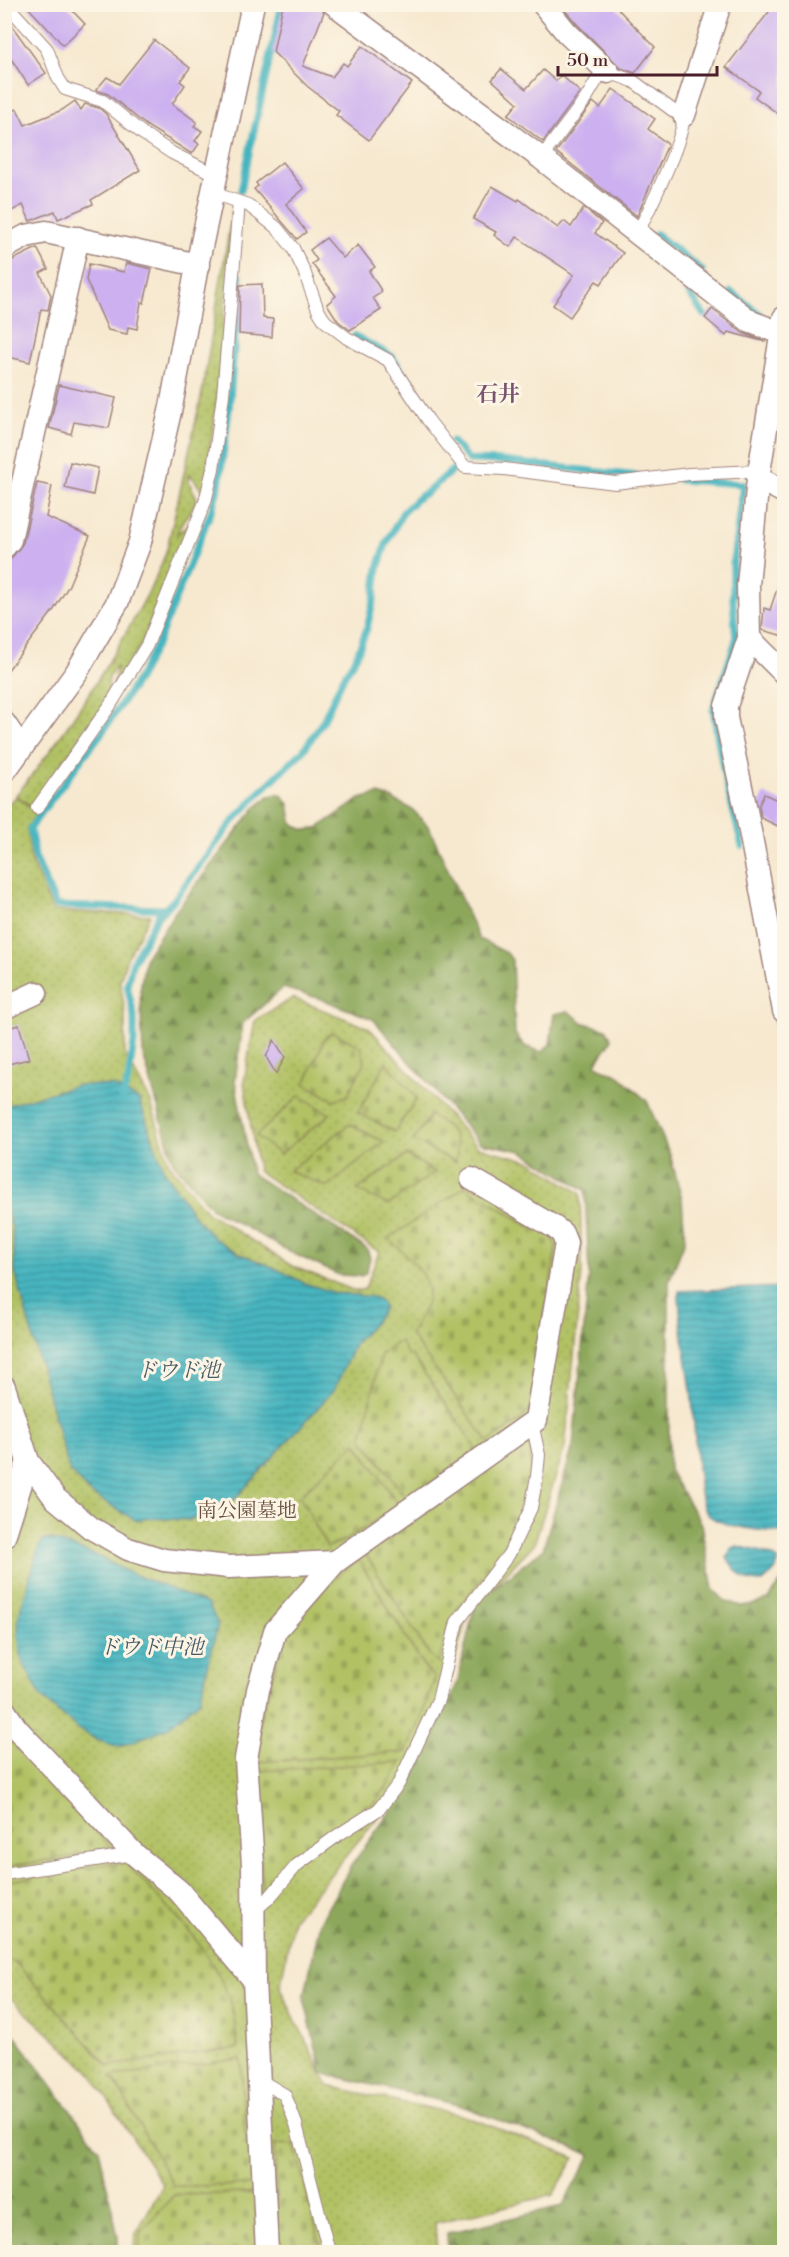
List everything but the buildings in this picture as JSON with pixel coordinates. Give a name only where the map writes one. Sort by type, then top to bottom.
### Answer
[{"type":"street","points":[[4,772],[76,673],[117,603],[140,542],[171,407],[214,184],[253,4]]},
{"type":"street","points":[[334,4],[540,158],[752,322],[783,326],[781,363],[758,474],[748,585],[749,638],[726,706],[726,718],[784,1011]]},
{"type":"street","points":[[543,4],[567,33],[606,70]]},
{"type":"street","points":[[684,115],[720,4]]},
{"type":"street","points":[[4,248],[26,236],[46,231],[198,265]]},
{"type":"street","points":[[4,548],[10,540],[78,238]]},
{"type":"street","points":[[758,474],[784,492]]},
{"type":"street","points":[[749,638],[784,673]]},
{"type":"street","points":[[4,723],[21,748]]},
{"type":"street","points":[[4,1008],[36,993]]},
{"type":"street","points":[[267,2253],[254,1980],[253,1864],[246,1759],[258,1690],[275,1631],[334,1562],[536,1420],[566,1243],[562,1233],[554,1227],[471,1179]]},
{"type":"street","points":[[4,1387],[28,1461],[55,1498],[91,1528],[128,1549],[164,1560],[229,1567],[334,1562]]},
{"type":"street","points":[[4,1537],[28,1461]]},
{"type":"street","points":[[4,1710],[16,1728],[134,1854],[179,1891],[254,1980]]},
{"type":"lane","points":[[6,4],[47,49],[58,78],[65,89],[103,101],[239,202],[257,211],[277,228],[293,248],[318,310],[325,321],[347,338],[388,360],[428,420],[465,467],[504,469],[615,483],[688,474],[758,474]]},
{"type":"lane","points":[[540,158],[606,70],[633,81],[675,112],[684,115],[684,122],[672,155],[637,234]]},
{"type":"lane","points":[[37,808],[109,707],[147,645],[205,502],[213,469],[223,395],[239,202]]},
{"type":"lane","points":[[253,1912],[269,1898],[297,1865],[379,1809],[399,1783],[438,1700],[457,1622],[509,1554],[531,1508],[539,1455],[532,1423]]},
{"type":"lane","points":[[4,1874],[134,1854]]},
{"type":"lane","points":[[258,2079],[285,2095],[298,2133],[329,2253]]},
{"type":"green space","points":[[233,207],[216,408],[204,493],[190,474],[189,482],[197,498],[177,534],[194,520],[141,645],[112,694],[117,665],[109,677],[107,701],[31,806],[16,795],[57,742],[106,667],[145,600],[167,549],[202,393]]},
{"type":"green space","points":[[281,794],[289,804],[292,823],[304,830],[316,829],[360,799],[378,794],[412,809],[429,827],[479,939],[507,953],[512,960],[515,1034],[525,1046],[542,1052],[550,1044],[554,1014],[568,1011],[584,1023],[606,1029],[612,1039],[596,1064],[604,1070],[616,1073],[647,1101],[670,1155],[682,1199],[685,1241],[669,1281],[669,1470],[701,1524],[713,1589],[724,1600],[740,1606],[756,1604],[769,1599],[784,1577],[784,2252],[448,2252],[447,2233],[562,2206],[591,2155],[459,2105],[322,2073],[304,1998],[320,1922],[351,1866],[410,1784],[457,1684],[475,1603],[543,1549],[573,1446],[589,1274],[585,1190],[522,1151],[480,1143],[373,1019],[321,999],[283,988],[243,1023],[235,1081],[252,1174],[367,1249],[370,1258],[366,1273],[361,1276],[339,1275],[294,1254],[212,1209],[173,1162],[143,1054],[140,991],[145,958],[175,912],[254,809],[269,796]]},
{"type":"green space","name":"南公園墓地","points":[[16,797],[38,812],[27,827],[31,860],[53,911],[150,915],[127,958],[120,980],[125,1014],[125,1055],[150,1100],[169,1163],[207,1212],[292,1266],[355,1291],[365,1289],[379,1252],[258,1171],[244,1082],[255,1020],[293,998],[369,1028],[478,1147],[530,1161],[580,1193],[582,1271],[565,1447],[534,1544],[468,1613],[444,1698],[406,1783],[293,1920],[280,1988],[328,2086],[465,2116],[575,2158],[553,2195],[435,2223],[437,2252],[134,2252],[136,2233],[163,2185],[90,2072],[5,1993],[4,808]]},
{"type":"green space","points":[[333,1032],[361,1047],[365,1061],[347,1096],[333,1100],[305,1084],[325,1038]]},
{"type":"green space","points":[[386,1062],[417,1098],[395,1132],[358,1113]]},
{"type":"green space","points":[[299,1096],[330,1114],[280,1154],[256,1136]]},
{"type":"green space","points":[[430,1115],[453,1133],[456,1162],[413,1141]]},
{"type":"green space","points":[[350,1124],[384,1142],[327,1187],[289,1171]]},
{"type":"green space","points":[[407,1155],[435,1172],[388,1205],[357,1190]]},
{"type":"green space","points":[[465,1187],[531,1227],[534,1225],[551,1236],[556,1246],[532,1406],[520,1421],[488,1442],[410,1334],[426,1305],[427,1285],[411,1259],[388,1239]]},
{"type":"green space","points":[[400,1341],[408,1356],[412,1355],[474,1445],[475,1451],[408,1500],[362,1438],[381,1354]]},
{"type":"green space","points":[[529,1438],[530,1481],[526,1503],[515,1518],[517,1523],[500,1555],[455,1612],[449,1624],[438,1664],[429,1654],[366,1555]]},
{"type":"green space","points":[[356,1443],[399,1505],[346,1540],[327,1547],[300,1496]]},
{"type":"green space","points":[[359,1560],[422,1664],[435,1678],[406,1752],[255,1762],[255,1736],[283,1639],[299,1614],[335,1577]]},
{"type":"green space","points":[[5,1735],[109,1845],[106,1851],[5,1867]]},
{"type":"green space","points":[[401,1762],[376,1801],[362,1814],[335,1828],[293,1860],[262,1893],[256,1771]]},
{"type":"green space","points":[[107,1864],[127,1864],[202,1948],[224,1987],[232,2008],[238,2048],[108,2066],[15,1962],[5,1958],[4,1882]]},
{"type":"green space","points":[[4,2021],[99,2149],[118,2237],[118,2252],[5,2252]]},
{"type":"green space","points":[[241,2059],[245,2134],[255,2149],[256,2185],[174,2186],[112,2076]]},
{"type":"green space","points":[[294,2144],[322,2252],[278,2252],[275,2145]]},
{"type":"green space","points":[[256,2193],[258,2252],[139,2252],[140,2233],[174,2195]]},
{"type":"water","name":"ドウド池","points":[[78,1085],[114,1086],[139,1100],[164,1170],[194,1216],[215,1239],[238,1253],[304,1283],[335,1293],[374,1297],[381,1301],[384,1308],[374,1323],[355,1343],[334,1390],[233,1501],[218,1511],[189,1520],[148,1518],[137,1521],[91,1494],[69,1470],[15,1272],[12,1230],[5,1200],[5,1106]]},
{"type":"water","points":[[784,1287],[784,1524],[781,1532],[744,1528],[725,1523],[710,1516],[704,1508],[698,1479],[679,1291]]},
{"type":"water","name":"ドウド中池","points":[[49,1539],[95,1555],[126,1571],[208,1604],[218,1624],[200,1700],[167,1728],[119,1747],[97,1740],[77,1728],[42,1698],[22,1661],[18,1634],[19,1615],[39,1546],[43,1541]]},
{"type":"water","points":[[737,1546],[775,1558],[779,1561],[775,1571],[763,1582],[746,1579],[727,1558],[731,1549]]},
{"type":"waterway","points":[[241,190],[282,4]]},
{"type":"waterway","points":[[656,234],[702,270]]},
{"type":"waterway","points":[[165,909],[56,906],[35,857],[30,828],[103,731],[138,679],[158,642],[212,509],[219,485],[229,409],[240,277]]},
{"type":"waterway","points":[[686,282],[689,293],[704,315]]},
{"type":"waterway","points":[[731,292],[760,314]]},
{"type":"waterway","points":[[355,336],[392,356],[408,381]]},
{"type":"waterway","points":[[452,441],[469,460],[501,461],[638,476]]},
{"type":"waterway","points":[[122,1099],[128,1080],[134,1042],[134,1016],[127,985],[133,961],[158,916],[173,901],[230,825],[303,751],[323,721],[342,680],[357,655],[367,628],[378,568],[386,544],[403,512],[456,467]]},
{"type":"waterway","points":[[680,480],[743,484],[733,563],[736,640],[713,710],[724,774],[742,846]]},
{"type":"waterway","points":[[776,1013],[784,1060]]},
{"type":"district","name":"石井","points":[[498,393]]}]
